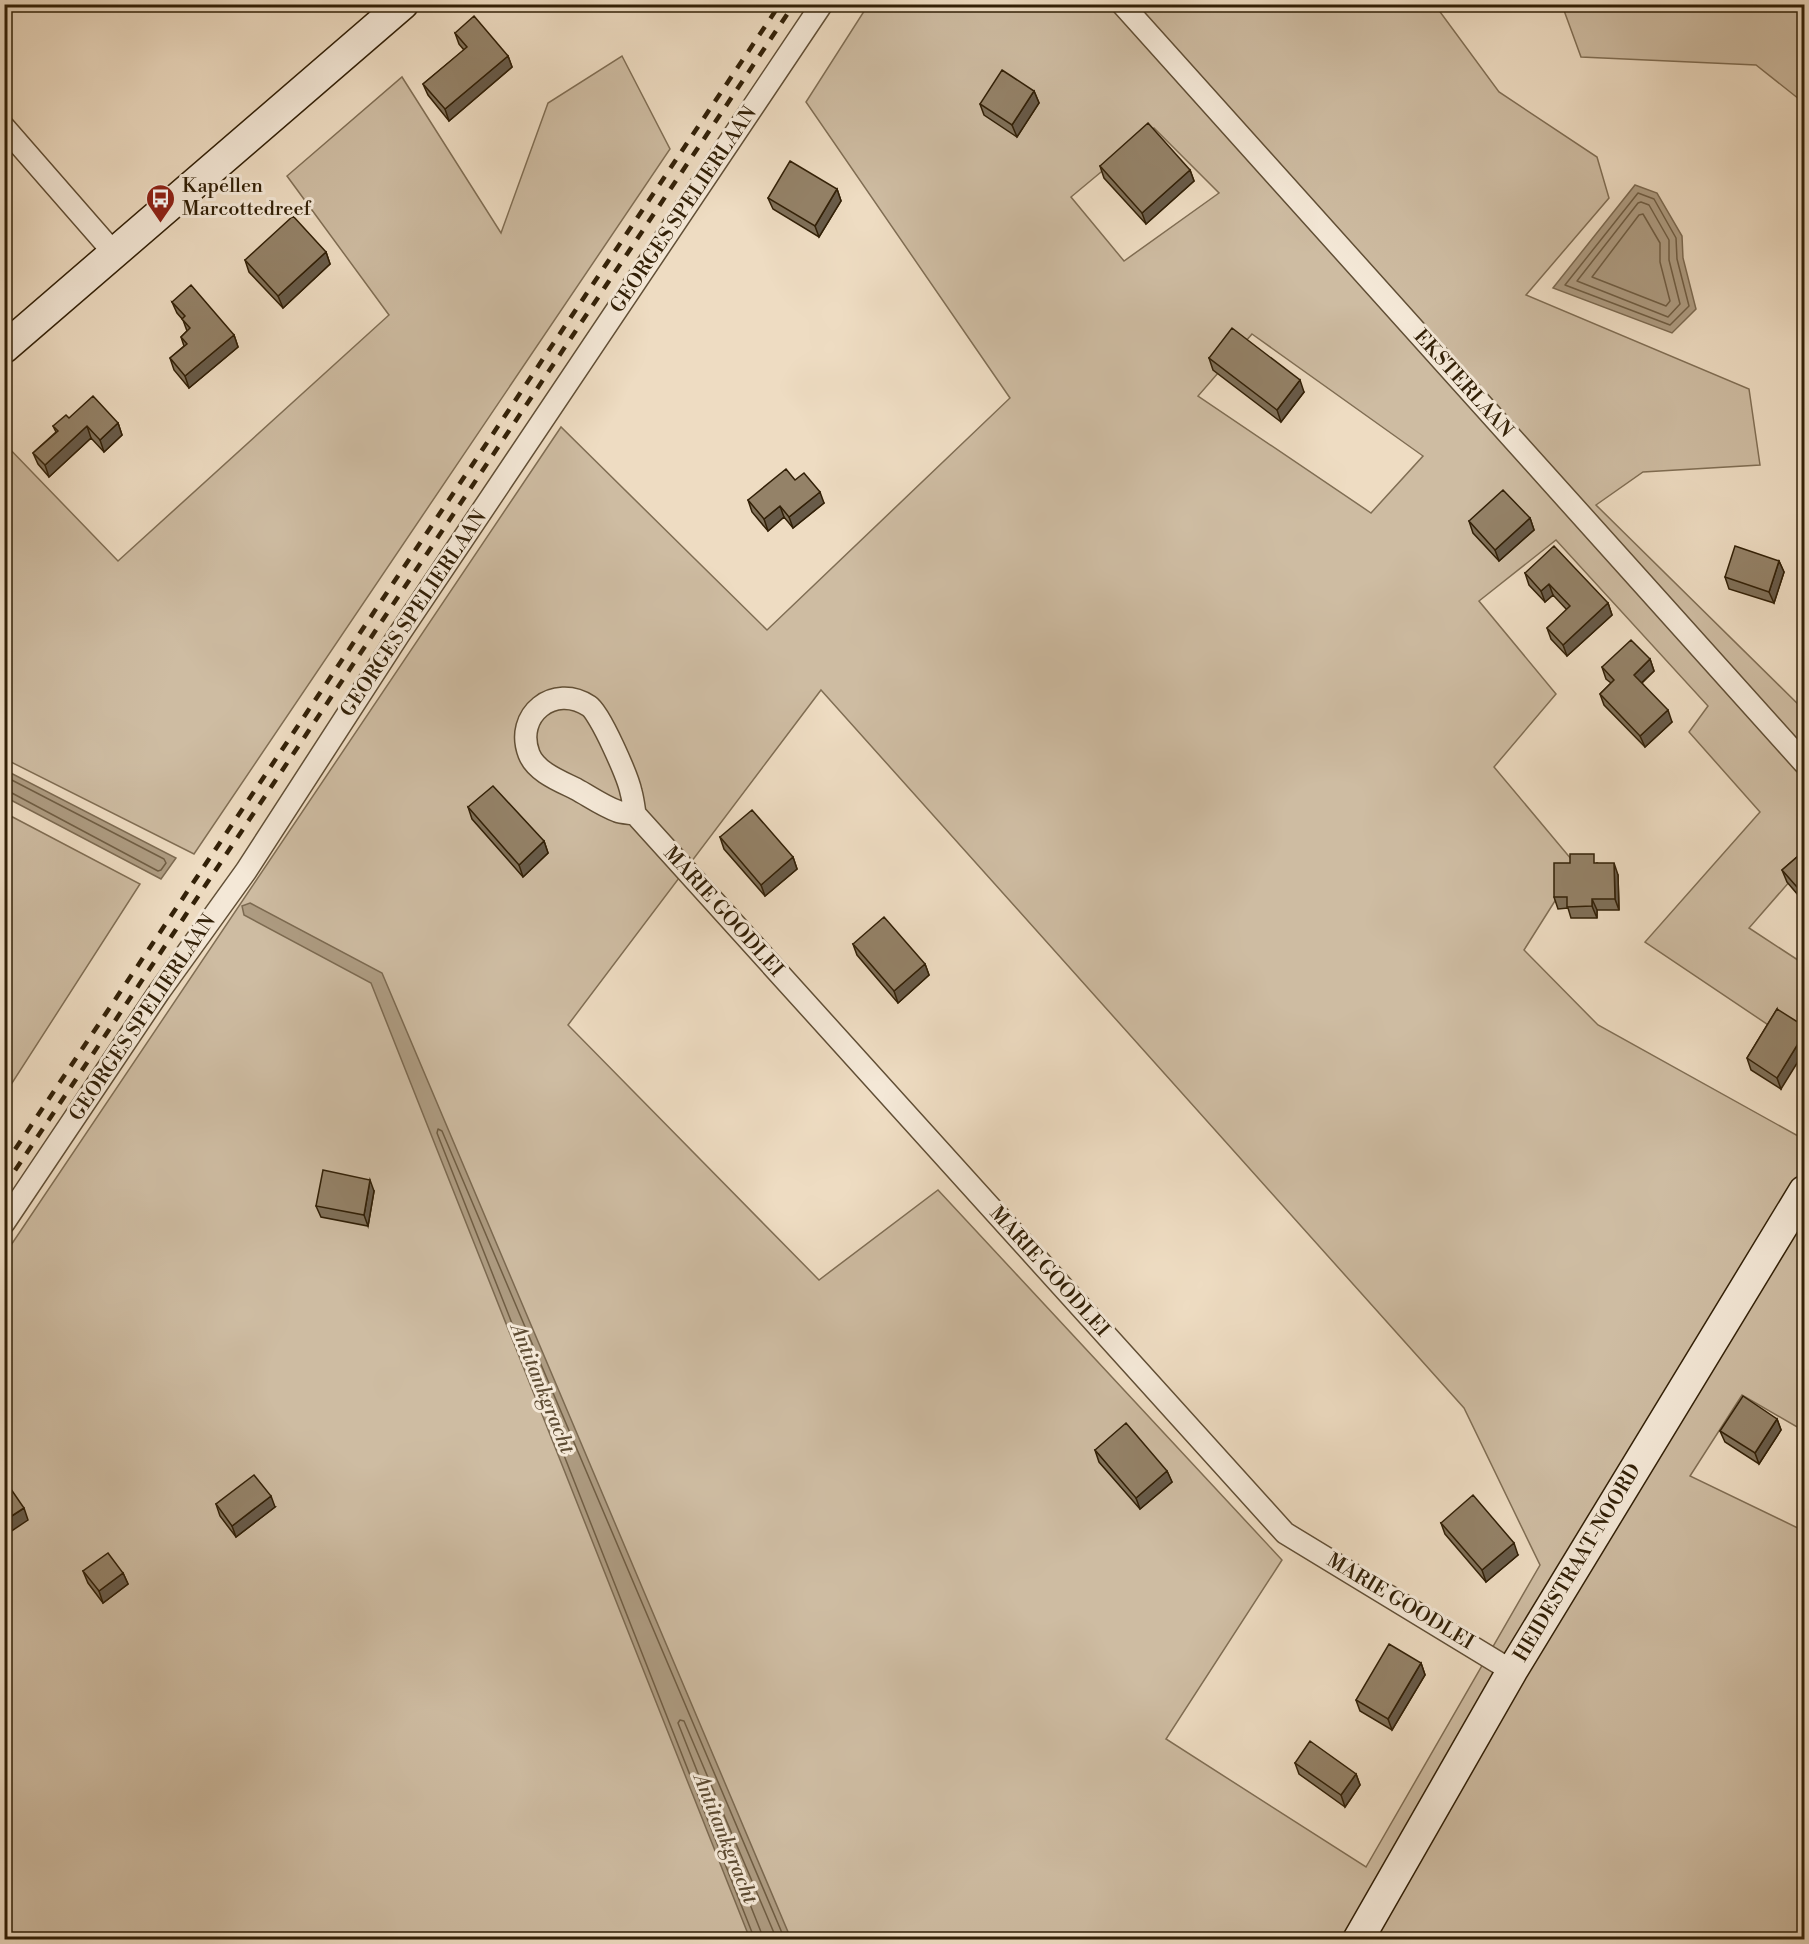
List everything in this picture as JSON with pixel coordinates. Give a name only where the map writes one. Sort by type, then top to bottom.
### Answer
[{"type":"street","points":[[4,348],[403,4]]},
{"type":"street","name":"GEORGES SPELIERLAAN","points":[[4,1223],[159,992],[246,871],[400,633],[822,4]]},
{"type":"street","name":"EKSTERLAAN","points":[[1122,4],[1804,763]]},
{"type":"street","points":[[4,127],[114,253]]},
{"type":"street","points":[[558,698],[577,700],[591,707],[600,718],[631,790],[634,814],[617,811],[544,772],[529,755],[526,731],[532,715],[543,703],[558,698]]},
{"type":"street","name":"MARIE GOODLEI","points":[[634,814],[1285,1533],[1512,1671]]},
{"type":"street","name":"HEIDESTRAAT-NOORD","points":[[1358,1940],[1512,1671],[1795,1226],[1804,1191]]},
{"type":"shaded area","points":[[868,5],[1435,5],[1499,92],[1597,157],[1609,198],[1526,295],[1749,389],[1760,465],[1643,472],[1596,505],[1804,710],[1804,865],[1749,928],[1804,964],[1804,1049],[1645,942],[1760,812],[1689,732],[1708,706],[1556,540],[1479,601],[1556,694],[1494,767],[1577,866],[1524,950],[1598,1025],[1798,1136],[1804,1126],[1804,1404],[1802,1409],[1804,1410],[1804,1431],[1742,1395],[1690,1476],[1804,1531],[1804,1939],[5,1940],[5,1254],[561,427],[767,630],[1010,398],[806,102]],"holes":[[[1154,128],[1219,193],[1124,261],[1071,197]],[[1252,334],[1423,456],[1371,513],[1198,396]],[[821,690],[1464,1408],[1540,1565],[1366,1867],[1166,1739],[1282,1560],[938,1190],[819,1280],[568,1025]]]},
{"type":"shaded area","points":[[1562,5],[1804,5],[1804,103],[1756,65],[1581,57]]},
{"type":"shaded area","points":[[622,56],[670,149],[194,854],[5,759],[5,444],[118,561],[389,315],[287,176],[402,77],[501,233],[548,103]]},
{"type":"shaded area","points":[[5,813],[140,884],[5,1094]]},
{"type":"water","points":[[1635,185],[1657,193],[1682,236],[1683,258],[1696,309],[1672,333],[1553,288]]},
{"type":"water","points":[[4,770],[176,858],[161,879],[5,797]]},
{"type":"water","name":"Antitankgracht","points":[[250,903],[382,973],[791,1939],[750,1939],[371,983],[244,915],[242,906]]},
{"type":"building","points":[[474,16],[508,56],[445,109],[423,84],[467,47],[455,33]]},
{"type":"building","points":[[1002,70],[1034,91],[1012,125],[980,104]]},
{"type":"building","points":[[1148,123],[1190,170],[1142,213],[1100,166]]},
{"type":"building","points":[[790,161],[837,189],[815,226],[768,198]]},
{"type":"building","points":[[293,216],[326,252],[278,296],[245,260]]},
{"type":"building","points":[[191,285],[234,335],[185,376],[170,358],[187,344],[181,337],[190,328],[182,319],[185,316],[172,302]]},
{"type":"building","points":[[1232,328],[1300,380],[1277,410],[1209,358]]},
{"type":"building","points":[[93,396],[118,423],[100,440],[87,426],[45,465],[33,453],[58,431],[53,426],[66,415],[69,418]]},
{"type":"building","points":[[786,469],[795,480],[804,473],[820,492],[789,517],[780,506],[764,519],[748,500]]},
{"type":"building","points":[[1503,490],[1530,518],[1495,550],[1469,521]]},
{"type":"building","points":[[1554,546],[1608,603],[1563,645],[1547,628],[1570,606],[1549,584],[1541,591],[1525,573]]},
{"type":"building","points":[[1735,546],[1779,561],[1769,592],[1725,577]]},
{"type":"building","points":[[1631,640],[1650,659],[1634,675],[1668,710],[1640,736],[1600,694],[1614,680],[1602,667]]},
{"type":"building","points":[[493,786],[544,841],[519,865],[468,807]]},
{"type":"building","points":[[752,810],[793,857],[761,885],[720,837]]},
{"type":"building","points":[[1804,851],[1804,895],[1782,870]]},
{"type":"building","points":[[1570,854],[1594,854],[1594,863],[1614,863],[1615,899],[1592,899],[1592,906],[1567,907],[1567,897],[1554,897],[1554,863],[1570,863]]},
{"type":"building","points":[[884,917],[925,964],[894,991],[853,944]]},
{"type":"building","points":[[1777,1009],[1804,1026],[1804,1034],[1777,1078],[1747,1058]]},
{"type":"building","points":[[323,1170],[370,1180],[364,1215],[316,1206]]},
{"type":"building","points":[[1743,1396],[1777,1419],[1755,1453],[1720,1431]]},
{"type":"building","points":[[1126,1423],[1167,1471],[1136,1498],[1095,1450]]},
{"type":"building","points":[[254,1475],[271,1496],[232,1526],[216,1504]]},
{"type":"building","points":[[4,1479],[24,1508],[4,1521]]},
{"type":"building","points":[[1473,1495],[1514,1543],[1482,1570],[1441,1523]]},
{"type":"building","points":[[108,1553],[123,1573],[99,1591],[83,1571]]},
{"type":"building","points":[[1389,1644],[1421,1663],[1388,1719],[1356,1700]]},
{"type":"building","points":[[1310,1741],[1356,1774],[1341,1795],[1295,1763]]},
{"type":"railway","points":[[4,1166],[780,4]]},
{"type":"railway","points":[[4,1187],[794,4]]},
{"type":"place","name":"Kapellen Marcottedreef","points":[[161,224]]}]
